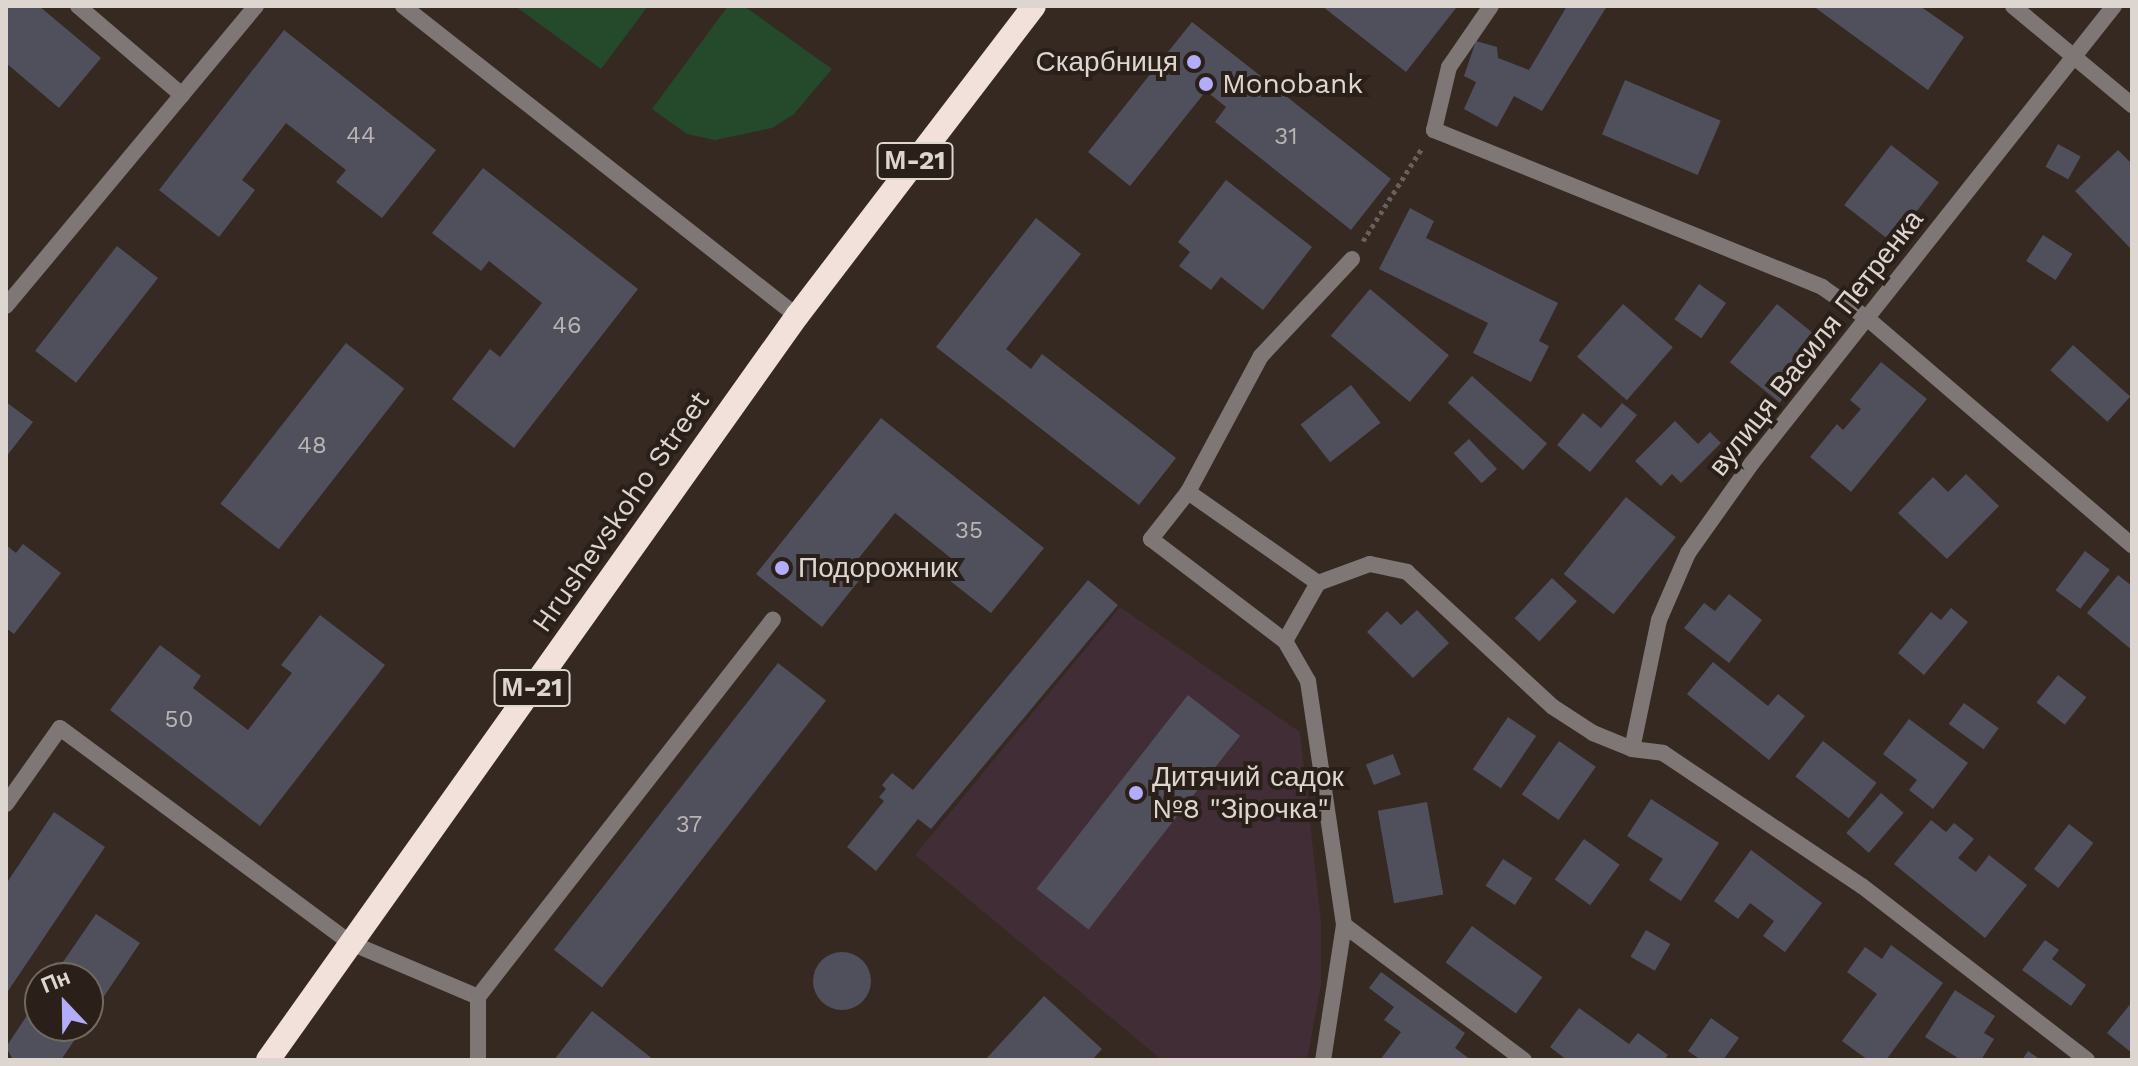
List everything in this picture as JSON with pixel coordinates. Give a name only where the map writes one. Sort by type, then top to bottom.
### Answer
[{"type":"highway","name":"Hrushevskoho Street","points":[[268,1060],[797,316],[1034,6]]},
{"type":"street","points":[[78,6],[182,95]]},
{"type":"street","points":[[6,306],[256,6]]},
{"type":"street","points":[[403,6],[797,316]]},
{"type":"street","points":[[1491,6],[1449,67],[1434,130],[1822,287],[1868,319],[2132,545]]},
{"type":"street","points":[[2013,6],[2132,105]]},
{"type":"street","name":"вулиця Василя Петренка","points":[[1632,749],[1659,620],[1688,553],[1752,463],[2114,6]]},
{"type":"street","points":[[1323,1060],[1344,925],[1308,681],[1285,641],[1151,539],[1188,492],[1261,356],[1352,259]]},
{"type":"street","points":[[1188,492],[1318,583]]},
{"type":"street","points":[[1285,641],[1318,583],[1370,564],[1407,572],[1553,707],[1593,733],[1632,749],[1663,753],[1862,886],[2087,1060]]},
{"type":"street","points":[[478,1060],[478,997],[773,619]]},
{"type":"street","points":[[6,804],[60,728],[351,943],[478,997]]},
{"type":"street","points":[[1344,925],[1524,1060]]},
{"type":"path","points":[[1352,259],[1434,130]]},
{"type":"shaded area","name":"Дитячий садок №8 \"Зірочка\"","points":[[1120,607],[1300,732],[1321,921],[1321,985],[1307,1060],[1162,1060],[915,855]]},
{"type":"green space","points":[[515,6],[648,6],[601,69]]},
{"type":"green space","points":[[728,6],[744,6],[832,69],[794,114],[772,128],[715,140],[687,134],[652,109]]},
{"type":"building","points":[[6,6],[39,6],[101,58],[59,108],[6,63]]},
{"type":"building","points":[[1322,6],[1453,6],[1456,8],[1406,72]]},
{"type":"building","points":[[1567,6],[1607,6],[1542,111],[1514,96],[1497,127],[1464,109],[1476,82],[1464,76],[1476,41],[1497,47],[1498,58],[1529,70]]},
{"type":"building","points":[[1813,6],[1920,6],[1964,37],[1928,90]]},
{"type":"building","points":[[1192,22],[1391,179],[1351,230],[1215,122],[1226,107],[1206,91],[1130,186],[1088,152]]},
{"type":"building","points":[[284,30],[436,150],[382,218],[336,182],[346,170],[286,123],[242,180],[255,190],[219,237],[159,190]]},
{"type":"building","points":[[1625,80],[1721,121],[1698,175],[1602,134]]},
{"type":"building","points":[[2058,144],[2081,157],[2068,179],[2045,167]]},
{"type":"building","points":[[1891,145],[1939,183],[1892,242],[1844,205]]},
{"type":"building","points":[[2118,150],[2132,164],[2132,250],[2075,191]]},
{"type":"building","points":[[483,168],[638,289],[514,448],[452,399],[490,349],[500,357],[542,303],[489,261],[481,271],[432,233]]},
{"type":"building","points":[[1226,180],[1312,247],[1263,310],[1221,277],[1211,290],[1179,266],[1190,252],[1178,242]]},
{"type":"building","points":[[1410,208],[1434,221],[1426,238],[1558,303],[1539,341],[1549,346],[1531,382],[1473,353],[1488,323],[1379,269]]},
{"type":"building","points":[[1036,218],[1081,254],[1006,349],[1031,369],[1042,354],[1176,458],[1139,505],[936,347]]},
{"type":"building","points":[[2043,235],[2072,254],[2055,280],[2026,261]]},
{"type":"building","points":[[117,246],[158,278],[76,383],[35,351]]},
{"type":"building","points":[[1699,284],[1726,303],[1701,338],[1674,319]]},
{"type":"building","points":[[1370,289],[1449,355],[1410,402],[1331,336]]},
{"type":"building","points":[[1623,304],[1673,347],[1627,400],[1577,357]]},
{"type":"building","points":[[1777,304],[1827,344],[1780,403],[1730,362]]},
{"type":"building","points":[[346,343],[404,389],[279,549],[220,504]]},
{"type":"building","points":[[2073,345],[2130,397],[2107,422],[2050,370]]},
{"type":"building","points":[[1881,362],[1927,399],[1851,492],[1810,457],[1837,424],[1843,430],[1861,409],[1850,400]]},
{"type":"building","points":[[1472,376],[1547,444],[1523,470],[1448,403]]},
{"type":"building","points":[[1351,385],[1381,423],[1330,462],[1301,424]]},
{"type":"building","points":[[6,402],[33,422],[6,457]]},
{"type":"building","points":[[1622,403],[1637,415],[1590,472],[1557,445],[1583,413],[1601,428]]},
{"type":"building","points":[[881,418],[1044,548],[991,613],[940,573],[952,559],[895,513],[850,569],[861,578],[822,627],[756,574]]},
{"type":"building","points":[[1675,421],[1698,444],[1710,432],[1721,443],[1681,483],[1672,474],[1661,486],[1635,461]]},
{"type":"building","points":[[1469,439],[1497,469],[1482,483],[1454,453]]},
{"type":"building","points":[[1966,474],[1999,506],[1947,559],[1898,513],[1933,477],[1948,492]]},
{"type":"building","points":[[1626,497],[1676,537],[1613,614],[1564,574]]},
{"type":"building","points":[[23,544],[61,573],[14,634],[6,628],[6,545],[16,553]]},
{"type":"building","points":[[2085,551],[2110,570],[2080,609],[2056,590]]},
{"type":"building","points":[[2118,575],[2132,586],[2132,650],[2087,613]]},
{"type":"building","points":[[1552,578],[1577,601],[1539,641],[1514,618]]},
{"type":"building","points":[[1088,580],[1118,605],[931,829],[918,819],[876,871],[847,847],[884,801],[879,797],[886,789],[882,785],[892,773],[913,790]]},
{"type":"building","points":[[1729,594],[1762,620],[1729,663],[1684,628],[1704,603],[1715,611]]},
{"type":"building","points":[[1951,608],[1968,622],[1924,675],[1898,653],[1931,612],[1941,620]]},
{"type":"building","points":[[1417,610],[1449,643],[1413,678],[1367,632],[1387,611],[1401,625]]},
{"type":"building","points":[[320,615],[385,665],[260,826],[110,710],[160,645],[201,676],[193,688],[248,730],[292,673],[281,665]]},
{"type":"building","points":[[1713,662],[1768,706],[1778,694],[1805,716],[1769,760],[1687,694]]},
{"type":"building","points":[[778,663],[826,701],[602,987],[554,950]]},
{"type":"building","points":[[2058,675],[2086,697],[2065,725],[2036,703]]},
{"type":"building","points":[[1188,695],[1240,736],[1089,929],[1037,889]]},
{"type":"building","points":[[1964,703],[1999,728],[1984,749],[1949,724]]},
{"type":"building","points":[[1508,717],[1536,736],[1501,788],[1473,769]]},
{"type":"building","points":[[1909,719],[1968,763],[1933,809],[1909,790],[1917,780],[1883,754]]},
{"type":"building","points":[[1559,741],[1596,767],[1559,820],[1522,794]]},
{"type":"building","points":[[1823,741],[1877,783],[1849,818],[1795,776]]},
{"type":"building","points":[[1393,754],[1401,775],[1374,785],[1366,764]]},
{"type":"building","points":[[1881,793],[1904,813],[1869,853],[1846,833]]},
{"type":"building","points":[[1651,799],[1719,843],[1681,901],[1649,880],[1663,859],[1627,836]]},
{"type":"building","points":[[1427,802],[1443,895],[1394,903],[1378,811]]},
{"type":"building","points":[[54,812],[105,847],[28,962],[24,962],[24,967],[6,994],[6,884]]},
{"type":"building","points":[[1931,820],[1946,832],[1954,823],[1974,839],[1958,858],[1976,872],[1989,855],[2027,885],[1985,938],[1894,864]]},
{"type":"building","points":[[2069,824],[2093,843],[2058,888],[2034,869]]},
{"type":"building","points":[[1584,839],[1620,865],[1590,905],[1555,879]]},
{"type":"building","points":[[1751,850],[1822,903],[1785,952],[1763,936],[1774,921],[1750,903],[1738,919],[1714,901]]},
{"type":"building","points":[[1503,859],[1532,878],[1515,905],[1486,886]]},
{"type":"building","points":[[96,914],[140,943],[104,996],[104,962],[63,962]]},
{"type":"building","points":[[1472,926],[1542,977],[1516,1014],[1446,962]]},
{"type":"building","points":[[1646,930],[1670,944],[1655,971],[1630,957]]},
{"type":"building","points":[[2045,940],[2059,950],[2052,959],[2086,985],[2071,1006],[2022,970]]},
{"type":"building","points":[[1891,945],[1943,983],[1886,1060],[1868,1060],[1842,1041],[1877,994],[1847,972],[1865,947],[1882,959]]},
{"type":"building","points":[[842,952],[862,961],[871,981],[862,1001],[842,1010],[822,1001],[813,981],[822,961]]},
{"type":"building","points":[[1381,972],[1465,1033],[1455,1048],[1471,1060],[1380,1060],[1401,1032],[1384,1020],[1394,1007],[1369,988]]},
{"type":"building","points":[[1955,990],[1995,1016],[1984,1033],[1994,1039],[1981,1060],[1961,1060],[1925,1037]]},
{"type":"building","points":[[1044,996],[1102,1049],[1092,1060],[985,1060]]},
{"type":"building","points":[[2132,1002],[2132,1053],[2107,1033]]},
{"type":"building","points":[[1579,1008],[1629,1044],[1638,1033],[1668,1055],[1664,1060],[1567,1060],[1550,1047]]},
{"type":"building","points":[[592,1011],[654,1060],[554,1060]]},
{"type":"building","points":[[1711,1018],[1739,1038],[1723,1060],[1701,1060],[1688,1051]]},
{"type":"building","points":[[24,1020],[24,1042],[73,1042],[61,1060],[13,1060],[6,1047]]},
{"type":"building","points":[[2028,1051],[2041,1060],[2022,1060]]},
{"type":"place","name":"Скарбниця","points":[[1194,62]]},
{"type":"place","name":"Monobank","points":[[1206,84]]},
{"type":"place","name":"Подорожник","points":[[782,568]]},
{"type":"place","name":"Дитячий садок №8 \"Зірочка\"","points":[[1136,793]]}]
